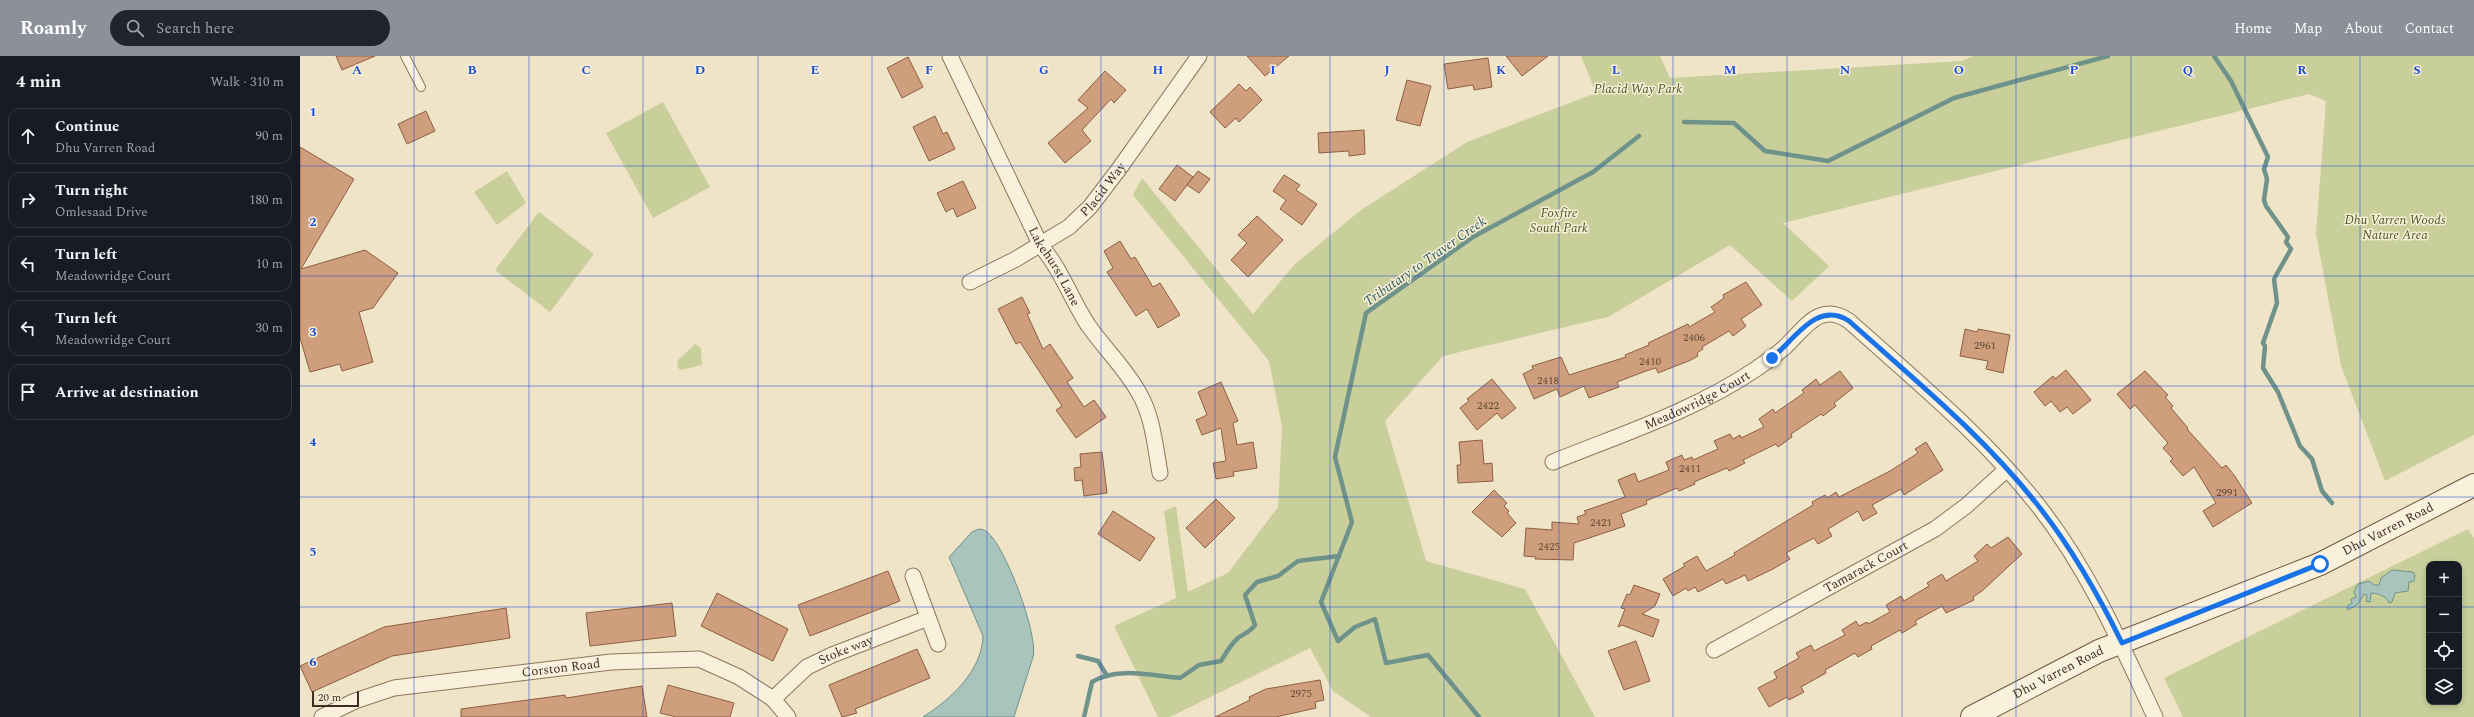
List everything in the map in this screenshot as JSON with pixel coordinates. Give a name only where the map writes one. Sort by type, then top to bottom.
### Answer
[{"type":"main road","name":"Dhu Varren Road","points":[[1972,717],[2099,651],[2320,564],[2474,485]]},
{"type":"street","name":"Lakehurst Lane","points":[[950,56],[1041,246],[1052,259],[1065,287],[1088,325],[1139,392],[1149,415],[1160,473]]},
{"type":"street","name":"Placid Way","points":[[970,282],[1041,246],[1069,227],[1090,207],[1199,56]]},
{"type":"street","name":"Meadowridge Court","points":[[1553,462],[1707,399],[1757,369],[1819,316],[1836,314],[1849,321],[1963,424],[2007,469]]},
{"type":"street","points":[[2007,469],[2054,527],[2088,581],[2122,643],[2155,717]]},
{"type":"street","name":"Tamarack Court","points":[[1714,650],[1935,529],[1966,506],[2007,469]]},
{"type":"street","points":[[913,576],[938,644]]},
{"type":"street","name":"Stoke way","points":[[773,699],[807,667],[839,652],[928,618]]},
{"type":"street","name":"Corston Road","points":[[326,716],[355,701],[394,688],[648,659],[699,658],[739,677],[773,699],[788,717]]},
{"type":"lane","points":[[405,56],[421,87]]},
{"type":"green space","points":[[1581,56],[1660,56],[1670,78],[1961,61],[1973,56],[2474,56],[2474,435],[2385,481],[2341,366],[2316,234],[2326,101],[2309,94],[1783,223],[1829,266],[1792,301],[1730,245],[1608,317],[1443,356],[1385,421],[1426,561],[1525,589],[1595,717],[1371,717],[1333,691],[1310,648],[1170,717],[1158,717],[1114,626],[1176,598],[1164,511],[1176,506],[1188,592],[1228,573],[1278,507],[1282,427],[1269,361],[1133,195],[1142,178],[1253,314],[1294,265],[1361,210],[1467,142],[1596,93]]},
{"type":"green space","points":[[663,102],[710,187],[653,218],[606,133]]},
{"type":"green space","points":[[507,171],[526,203],[497,225],[474,192]]},
{"type":"green space","points":[[539,212],[594,254],[550,312],[495,270]]},
{"type":"green space","points":[[695,344],[701,348],[702,365],[680,370],[677,366],[678,360]]},
{"type":"green space","points":[[2468,529],[2474,538],[2474,717],[2183,717],[2164,678]]},
{"type":"water","points":[[979,529],[986,531],[994,540],[1003,554],[1011,572],[1031,630],[1033,657],[1014,717],[923,717],[944,702],[963,683],[977,661],[981,649],[983,636],[949,557],[972,532]]},
{"type":"water","points":[[2392,570],[2413,572],[2415,575],[2414,581],[2409,582],[2408,591],[2395,593],[2392,602],[2389,603],[2384,597],[2373,593],[2371,593],[2370,602],[2366,601],[2367,595],[2364,594],[2358,604],[2348,610],[2348,605],[2352,603],[2351,599],[2356,597],[2354,592],[2358,584],[2369,581],[2374,585],[2379,585],[2381,578]]},
{"type":"building","points":[[336,56],[375,56],[342,70]]},
{"type":"building","points":[[1247,56],[1289,56],[1265,76]]},
{"type":"building","points":[[1506,56],[1548,56],[1522,76]]},
{"type":"building","points":[[908,57],[923,87],[902,98],[887,68]]},
{"type":"building","points":[[1488,58],[1492,87],[1474,90],[1473,85],[1448,89],[1444,64]]},
{"type":"building","points":[[1105,71],[1126,90],[1114,103],[1111,99],[1082,130],[1091,141],[1065,163],[1048,143],[1088,108],[1078,100]]},
{"type":"building","points":[[1407,80],[1431,86],[1420,126],[1396,120]]},
{"type":"building","points":[[1239,84],[1246,91],[1250,87],[1262,100],[1239,122],[1236,118],[1225,128],[1210,112]]},
{"type":"building","points":[[426,111],[435,131],[407,144],[398,124]]},
{"type":"building","points":[[935,116],[943,134],[947,132],[955,149],[929,161],[913,127]]},
{"type":"building","points":[[1364,130],[1365,154],[1349,156],[1349,151],[1319,153],[1318,133]]},
{"type":"building","points":[[300,147],[354,179],[301,269],[365,250],[398,273],[373,308],[359,312],[373,362],[342,371],[340,364],[310,372],[300,338]]},
{"type":"building","points":[[1177,165],[1193,177],[1175,201],[1159,189]]},
{"type":"building","points":[[1198,171],[1210,179],[1199,193],[1187,185]]},
{"type":"building","points":[[1284,175],[1300,185],[1296,190],[1317,204],[1302,225],[1280,209],[1286,200],[1273,191]]},
{"type":"building","points":[[963,181],[976,208],[957,217],[953,208],[946,212],[937,193]]},
{"type":"building","points":[[1257,216],[1283,240],[1248,277],[1231,260],[1247,243],[1238,235]]},
{"type":"building","points":[[1120,241],[1131,259],[1135,257],[1153,287],[1160,283],[1180,315],[1158,328],[1147,309],[1136,316],[1107,272],[1113,268],[1104,251]]},
{"type":"building","points":[[1746,282],[1762,305],[1741,319],[1746,326],[1733,336],[1729,331],[1702,347],[1703,349],[1697,353],[1698,356],[1691,360],[1658,373],[1656,368],[1646,371],[1617,382],[1619,387],[1589,398],[1584,386],[1560,397],[1557,389],[1534,399],[1523,374],[1533,369],[1532,366],[1561,357],[1569,375],[1626,357],[1625,355],[1649,345],[1648,343],[1688,324],[1689,327],[1715,312],[1711,307],[1724,298],[1723,295]]},
{"type":"building","points":[[1022,297],[1030,313],[1027,314],[1043,349],[1050,344],[1073,378],[1067,382],[1084,407],[1094,400],[1106,417],[1076,438],[1056,410],[1062,406],[1020,342],[1016,344],[998,309]]},
{"type":"building","points":[[1965,329],[1977,332],[1978,329],[2010,335],[2003,373],[1986,369],[1988,361],[1960,356]]},
{"type":"building","points":[[2066,370],[2091,400],[2073,414],[2067,407],[2060,412],[2051,401],[2045,406],[2034,392],[2053,376],[2055,379]]},
{"type":"building","points":[[1840,371],[1853,388],[1834,403],[1836,406],[1823,416],[1821,414],[1791,434],[1792,437],[1778,447],[1776,444],[1743,460],[1745,463],[1729,471],[1727,468],[1694,482],[1695,484],[1679,491],[1677,488],[1646,501],[1647,504],[1621,514],[1625,526],[1574,543],[1573,560],[1535,559],[1536,557],[1524,556],[1526,528],[1552,530],[1552,522],[1579,524],[1577,517],[1586,514],[1584,511],[1625,497],[1618,480],[1635,473],[1638,482],[1669,470],[1666,462],[1682,455],[1684,460],[1692,457],[1693,460],[1718,449],[1714,441],[1730,434],[1733,439],[1740,435],[1741,438],[1764,427],[1759,419],[1773,409],[1775,413],[1804,393],[1802,390],[1816,379],[1820,385]]},
{"type":"building","points":[[2145,371],[2168,395],[2165,397],[2173,406],[2171,408],[2188,428],[2187,429],[2222,468],[2226,465],[2252,503],[2213,527],[2203,511],[2216,503],[2194,467],[2183,476],[2170,461],[2173,459],[2163,448],[2168,443],[2135,405],[2130,409],[2117,394]]},
{"type":"building","points":[[1492,379],[1516,408],[1502,419],[1497,413],[1477,430],[1460,408],[1469,401],[1467,399]]},
{"type":"building","points":[[1221,382],[1238,421],[1233,423],[1237,445],[1253,442],[1257,468],[1233,472],[1234,476],[1216,479],[1213,463],[1226,461],[1221,428],[1202,435],[1196,420],[1207,415],[1198,392]]},
{"type":"building","points":[[1482,440],[1484,464],[1492,463],[1493,481],[1458,483],[1457,465],[1461,465],[1459,442]]},
{"type":"building","points":[[1926,442],[1943,470],[1904,495],[1901,489],[1872,505],[1877,513],[1863,521],[1858,511],[1828,529],[1832,536],[1818,544],[1814,538],[1786,553],[1790,559],[1773,569],[1748,581],[1745,575],[1726,584],[1723,579],[1698,592],[1695,587],[1688,591],[1686,588],[1673,596],[1663,579],[1685,566],[1683,564],[1697,556],[1706,571],[1735,555],[1734,553],[1813,505],[1812,502],[1825,495],[1827,498],[1836,492],[1839,497],[1890,471],[1918,453],[1915,449]]},
{"type":"building","points":[[1102,452],[1107,493],[1084,496],[1082,480],[1075,481],[1074,468],[1081,467],[1080,454]]},
{"type":"building","points":[[1494,490],[1507,503],[1504,506],[1509,511],[1507,513],[1516,523],[1502,537],[1472,512]]},
{"type":"building","points":[[1216,499],[1235,518],[1205,548],[1186,528]]},
{"type":"building","points":[[1113,511],[1155,538],[1140,561],[1098,534]]},
{"type":"building","points":[[2008,537],[2022,554],[1982,591],[1973,597],[1974,600],[1946,613],[1942,606],[1915,621],[1917,624],[1902,633],[1900,630],[1871,646],[1872,649],[1858,657],[1855,653],[1825,670],[1826,673],[1801,687],[1804,692],[1789,700],[1787,697],[1769,707],[1758,688],[1777,678],[1774,672],[1799,658],[1796,653],[1811,645],[1814,651],[1845,635],[1842,630],[1856,621],[1859,626],[1867,622],[1868,624],[1890,612],[1886,605],[1901,596],[1904,601],[1929,586],[1927,583],[1942,574],[1946,581],[1978,561],[1974,556],[1987,544],[1991,548]]},
{"type":"building","points":[[888,571],[900,601],[810,636],[798,605]]},
{"type":"building","points":[[1634,585],[1660,594],[1655,606],[1642,614],[1659,620],[1653,637],[1622,625],[1618,627],[1625,609],[1621,608],[1627,594],[1630,595]]},
{"type":"building","points":[[717,593],[788,629],[773,661],[701,626]]},
{"type":"building","points":[[672,603],[676,636],[590,646],[586,613]]},
{"type":"building","points":[[506,608],[510,638],[392,656],[312,692],[300,666],[384,627]]},
{"type":"building","points":[[1636,641],[1650,681],[1624,690],[1608,651]]},
{"type":"building","points":[[917,649],[930,678],[855,709],[857,713],[842,717],[829,685]]},
{"type":"building","points":[[1320,680],[1324,700],[1315,702],[1316,708],[1276,717],[1215,717],[1250,700],[1249,697],[1266,689]]},
{"type":"building","points":[[668,685],[734,703],[730,717],[676,717],[660,713]]},
{"type":"building","points":[[642,686],[647,717],[461,717],[461,709],[565,695],[566,698]]},
{"type":"waterway","name":"Tributary to Traver Creek","points":[[1684,122],[1734,123],[1765,151],[1828,161],[1954,98],[2108,56]]},
{"type":"waterway","points":[[2214,56],[2231,81],[2268,157],[2264,169],[2267,179],[2264,200],[2266,206],[2288,237],[2286,242],[2291,249],[2274,279],[2277,303],[2263,343],[2265,346],[2263,368],[2278,392],[2300,446],[2312,459],[2322,491],[2332,503]]},
{"type":"waterway","name":"Tributary to Traver Creek","points":[[1479,717],[1428,655],[1386,663],[1375,619],[1355,627],[1338,641],[1321,602],[1352,522],[1335,457],[1366,313],[1473,237],[1593,172],[1639,136]]},
{"type":"waterway","points":[[1084,717],[1092,682],[1102,677],[1112,674],[1135,673],[1180,678],[1199,665],[1221,661],[1235,641],[1255,625],[1245,595],[1257,582],[1278,576],[1298,561],[1339,556]]},
{"type":"waterway","points":[[1078,656],[1098,661],[1107,676]]},
{"type":"route","points":[[1772,358],[1784,348],[1811,320],[1822,314],[1829,313],[1843,316],[1963,424],[2007,469],[2054,527],[2084,575],[2122,643],[2320,564]]},
{"type":"park label","name":"Placid Way Park","points":[[1638,89]]},
{"type":"park label","name":"Foxfire South Park","points":[[1559,220]]},
{"type":"park label","name":"Dhu Varren Woods Nature Area","points":[[2395,228]]}]
